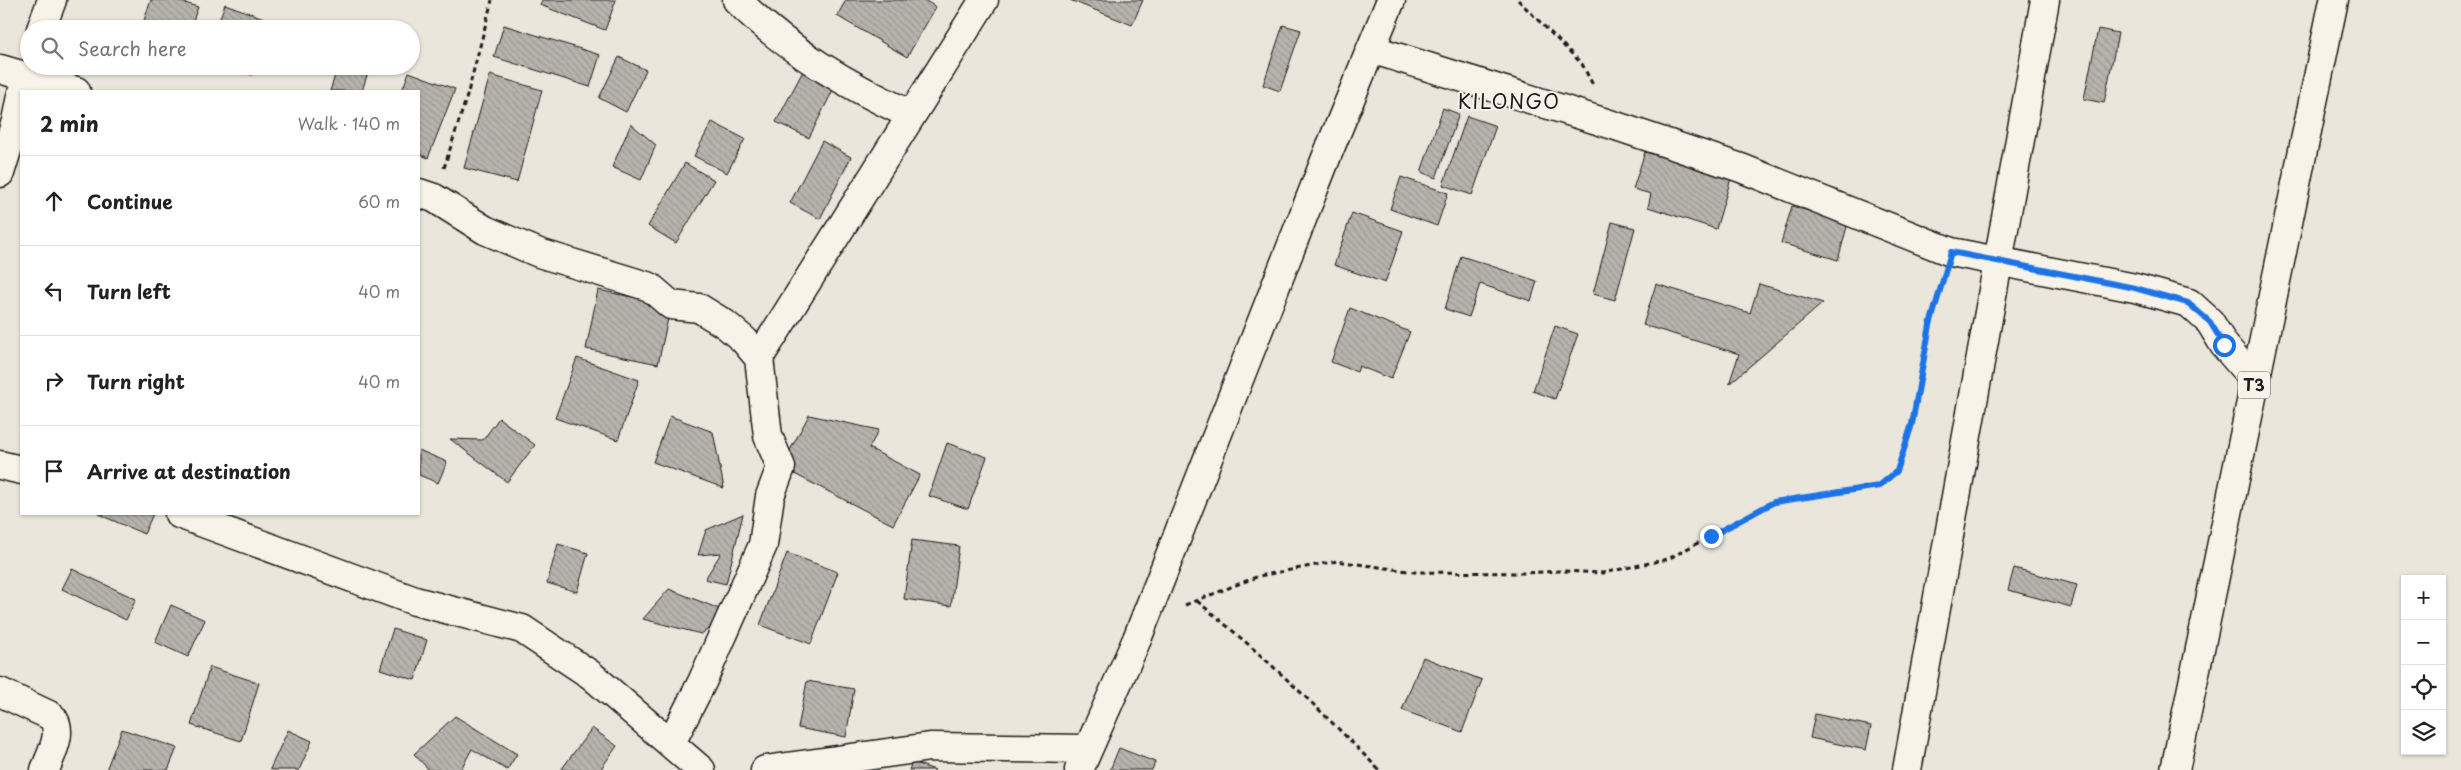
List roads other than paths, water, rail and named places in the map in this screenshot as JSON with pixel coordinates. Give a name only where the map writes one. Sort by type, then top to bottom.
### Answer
[{"type":"main road","points":[[44,20],[52,0]]},
{"type":"main road","points":[[738,0],[790,47],[830,74],[911,116]]},
{"type":"main road","points":[[759,358],[984,0]]},
{"type":"main road","points":[[765,770],[930,747],[1083,760],[1144,621],[1392,0]]},
{"type":"main road","points":[[1907,770],[2045,0]]},
{"type":"main road","name":"T3","points":[[2175,770],[2334,0]]},
{"type":"main road","points":[[1371,49],[1616,126],[1741,168],[1951,252],[2135,288],[2188,303],[2210,322],[2224,345],[2255,381]]},
{"type":"main road","points":[[0,173],[16,121],[19,80],[71,90]]},
{"type":"main road","points":[[426,196],[486,230],[539,253],[650,287],[670,305],[699,308],[744,340],[759,358],[768,436],[782,467],[770,496],[763,545],[702,682],[671,743]]},
{"type":"main road","points":[[0,464],[20,470]]},
{"type":"main road","points":[[182,515],[415,601],[522,629],[592,675],[701,770]]},
{"type":"main road","points":[[0,692],[52,716],[56,721],[59,728],[45,770]]},
{"type":"district","name":"KILONGO","points":[[1509,102]]}]
